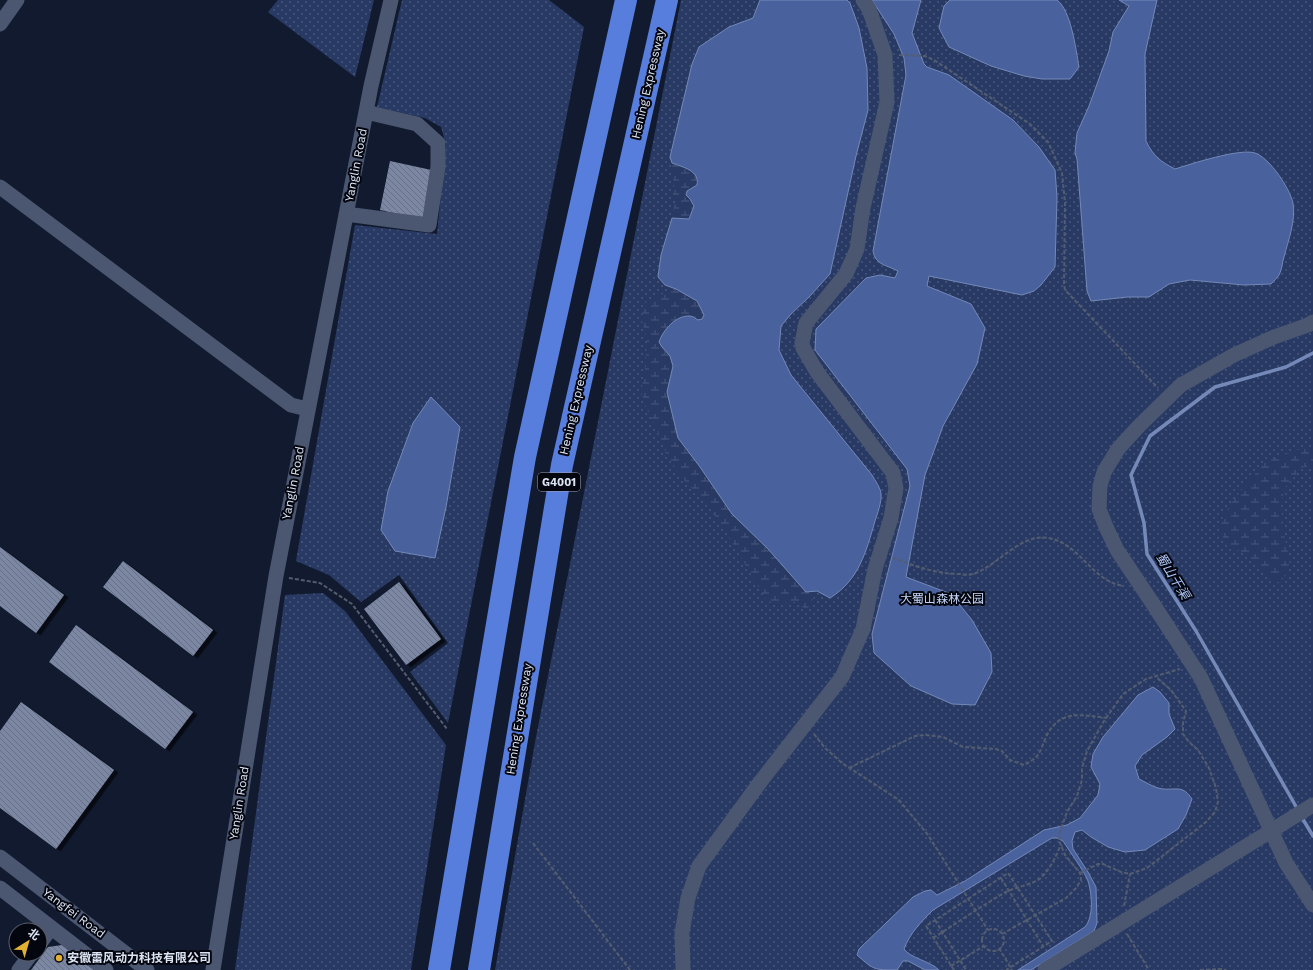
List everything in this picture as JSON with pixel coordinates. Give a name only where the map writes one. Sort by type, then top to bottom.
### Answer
[{"type":"highway","name":"G4001","points":[[439,970],[525,457],[626,0]]},
{"type":"highway","name":"Hening Expressway","points":[[479,970],[562,465],[667,0]]},
{"type":"street","points":[[0,24],[17,0]]},
{"type":"street","name":"Yanglin Road","points":[[212,968],[276,576],[307,409],[366,112],[391,0]]},
{"type":"street","points":[[683,970],[682,933],[688,898],[700,866],[761,781],[842,677],[863,629],[875,569],[891,518],[895,493],[894,476],[817,372],[803,348],[802,341],[806,323],[846,274],[857,249],[863,208],[887,102],[885,55],[870,9],[863,0]]},
{"type":"street","points":[[346,214],[429,225],[438,167],[438,143],[417,124],[366,112]]},
{"type":"street","points":[[0,187],[291,405],[307,409]]},
{"type":"street","points":[[1313,322],[1234,355],[1181,386],[1167,398],[1118,449],[1104,472],[1100,486],[1100,509],[1106,527],[1117,550],[1201,678],[1286,863],[1313,905]]},
{"type":"street","points":[[1046,970],[1313,805]]},
{"type":"street","name":"Yangfei Road","points":[[0,857],[147,970]]},
{"type":"street","name":"Yangfei Road","points":[[0,888],[106,970]]},
{"type":"street","points":[[48,932],[51,928]]},
{"type":"path","points":[[885,55],[925,56],[934,60],[1030,124],[1048,142],[1062,173],[1065,203],[1065,290],[1167,398]]},
{"type":"path","points":[[903,562],[927,570],[951,574],[971,575],[987,567],[1012,549],[1031,539],[1047,538],[1061,542],[1080,555],[1106,580],[1120,586],[1143,589]]},
{"type":"path","points":[[276,576],[320,583],[352,604],[447,730]]},
{"type":"path","points":[[933,938],[1009,891],[1038,880],[1043,875],[1058,852],[1060,845],[1059,834],[1066,816],[1077,796],[1082,780],[1082,768],[1087,751],[1123,694],[1146,678],[1193,666]]},
{"type":"path","points":[[1080,873],[1098,864],[1103,864],[1121,872],[1130,874],[1147,868],[1206,822],[1214,812],[1218,802],[1216,788],[1209,768],[1198,750],[1183,734],[1183,723],[1186,711],[1171,690],[1155,676]]},
{"type":"path","points":[[849,768],[915,736],[926,735],[943,738],[963,747],[996,748],[1002,751],[1010,760],[1024,765],[1040,754],[1046,737],[1053,724],[1063,717],[1081,715],[1107,718]]},
{"type":"path","points":[[805,724],[825,748],[842,763],[899,800],[928,835],[964,895],[988,930]]},
{"type":"path","points":[[533,843],[630,970]]},
{"type":"path","points":[[1002,934],[1066,898],[1076,888],[1081,880],[1080,873],[1065,855],[1060,845]]},
{"type":"path","points":[[954,970],[926,926],[1008,873],[1052,941],[1006,970]]},
{"type":"path","points":[[1130,874],[1120,924],[1149,970]]},
{"type":"path","points":[[1001,878],[1044,946]]},
{"type":"path","points":[[935,920],[966,970]]},
{"type":"path","points":[[995,929],[1002,934],[1003,942],[999,948],[990,950],[984,946],[982,939],[985,932],[988,930],[995,929]]},
{"type":"path","points":[[951,966],[984,946]]},
{"type":"path","points":[[999,948],[1012,970]]},
{"type":"path","points":[[1200,970],[1226,970]]},
{"type":"green space","points":[[278,0],[374,0],[355,77],[268,12]]},
{"type":"green space","points":[[402,0],[549,0],[584,27],[448,723],[410,672],[448,643],[399,575],[361,602],[329,575],[296,561],[355,225],[437,234],[446,145],[441,127],[425,118],[377,107]]},
{"type":"green space","name":"大蜀山森林公园","points":[[681,0],[1313,0],[1313,970],[495,970],[536,737]]},
{"type":"green space","points":[[672,163],[690,170],[696,176],[697,185],[692,188],[690,199],[694,206],[689,219],[672,218],[675,202]]},
{"type":"green space","points":[[676,289],[697,301],[704,315],[702,319],[698,320],[662,347],[670,356],[673,366],[667,392],[678,438],[732,514],[784,567],[817,591],[807,610],[795,602],[772,603],[765,598],[729,537],[711,510],[684,480],[667,456],[656,427],[648,412],[641,392],[645,371],[647,339],[642,321],[643,308],[646,302]]},
{"type":"green space","points":[[1313,448],[1313,463],[1302,468],[1286,486],[1281,503],[1283,531],[1290,560],[1287,574],[1279,582],[1271,582],[1259,565],[1227,544],[1220,532],[1222,519],[1231,503],[1265,462],[1300,449]]},
{"type":"green space","points":[[323,593],[345,611],[446,745],[411,970],[235,970],[285,595]]},
{"type":"shaded area","points":[[760,0],[847,0],[850,3],[859,28],[867,68],[868,110],[856,156],[830,274],[781,326],[779,350],[791,375],[872,475],[881,492],[878,512],[860,564],[848,583],[830,598],[817,591],[806,592],[768,549],[732,514],[678,438],[667,392],[673,366],[670,356],[659,342],[667,328],[680,318],[690,316],[698,320],[702,319],[704,315],[697,301],[676,289],[665,285],[658,277],[661,255],[672,218],[689,219],[694,206],[686,195],[687,191],[697,185],[696,176],[690,170],[672,163],[670,157],[692,64],[699,47],[729,27],[753,18]]},
{"type":"shaded area","points":[[872,0],[921,0],[912,33],[924,64],[927,67],[949,75],[1013,120],[1039,147],[1055,170],[1057,197],[1055,267],[1041,285],[1034,291],[1022,295],[929,276],[927,286],[971,304],[985,328],[977,364],[943,426],[925,475],[906,577],[951,594],[972,620],[991,653],[992,672],[975,705],[952,704],[911,686],[874,653],[872,634],[910,486],[907,469],[815,350],[816,329],[866,278],[880,275],[895,278],[898,271],[879,262],[874,256],[873,251],[906,75],[904,58],[894,34]]},
{"type":"shaded area","points":[[950,0],[1057,0],[1066,12],[1069,21],[1079,67],[1070,79],[1042,79],[1024,76],[991,66],[949,47],[939,28],[944,6]]},
{"type":"shaded area","points":[[1119,0],[1157,0],[1145,54],[1146,141],[1155,155],[1161,161],[1175,169],[1203,160],[1227,155],[1248,152],[1255,153],[1261,156],[1273,167],[1284,182],[1293,203],[1293,224],[1281,271],[1271,284],[1244,285],[1190,280],[1169,284],[1149,297],[1128,297],[1091,301],[1087,291],[1077,159],[1075,153],[1077,133],[1089,106],[1109,51],[1113,32],[1129,6]]},
{"type":"shaded area","points":[[431,397],[460,427],[446,507],[435,558],[395,551],[381,530],[388,491],[413,423]]},
{"type":"shaded area","points":[[1153,687],[1160,692],[1169,703],[1169,714],[1175,729],[1167,737],[1142,755],[1135,766],[1139,779],[1163,789],[1183,790],[1192,799],[1186,815],[1178,829],[1145,850],[1125,852],[1108,847],[1082,830],[1075,832],[1072,841],[1073,849],[1096,887],[1097,923],[1094,931],[1031,970],[1018,970],[1085,927],[1090,917],[1091,898],[1088,881],[1063,841],[1057,838],[1052,838],[933,910],[920,923],[909,938],[904,949],[911,955],[931,964],[939,970],[925,970],[908,961],[903,961],[897,970],[883,970],[867,964],[857,955],[859,949],[913,897],[925,891],[931,890],[937,895],[965,881],[1044,830],[1067,825],[1080,818],[1098,795],[1100,784],[1091,767],[1093,754],[1103,737],[1138,695]]},
{"type":"building","points":[[390,161],[436,171],[426,220],[380,210]]},
{"type":"building","points":[[0,547],[64,595],[36,633],[0,606]]},
{"type":"building","points":[[123,561],[213,630],[193,656],[103,587]]},
{"type":"building","points":[[399,582],[441,639],[406,665],[364,609]]},
{"type":"building","points":[[76,625],[193,712],[165,749],[49,662]]},
{"type":"building","points":[[21,702],[114,770],[56,849],[0,808],[0,731]]},
{"type":"building","name":"安徽雷风动力科技有限公司","points":[[62,945],[94,970],[31,970],[37,962],[48,962],[48,947]]},
{"type":"waterway","name":"蜀山干渠","points":[[1298,810],[1196,631],[1147,554],[1144,523],[1131,475],[1150,436],[1215,387],[1286,367],[1313,353]]},
{"type":"waterway","name":"蜀山干渠","points":[[1301,816],[1313,836]]},
{"type":"place","name":"安徽雷风动力科技有限公司","points":[[59,958]]}]
